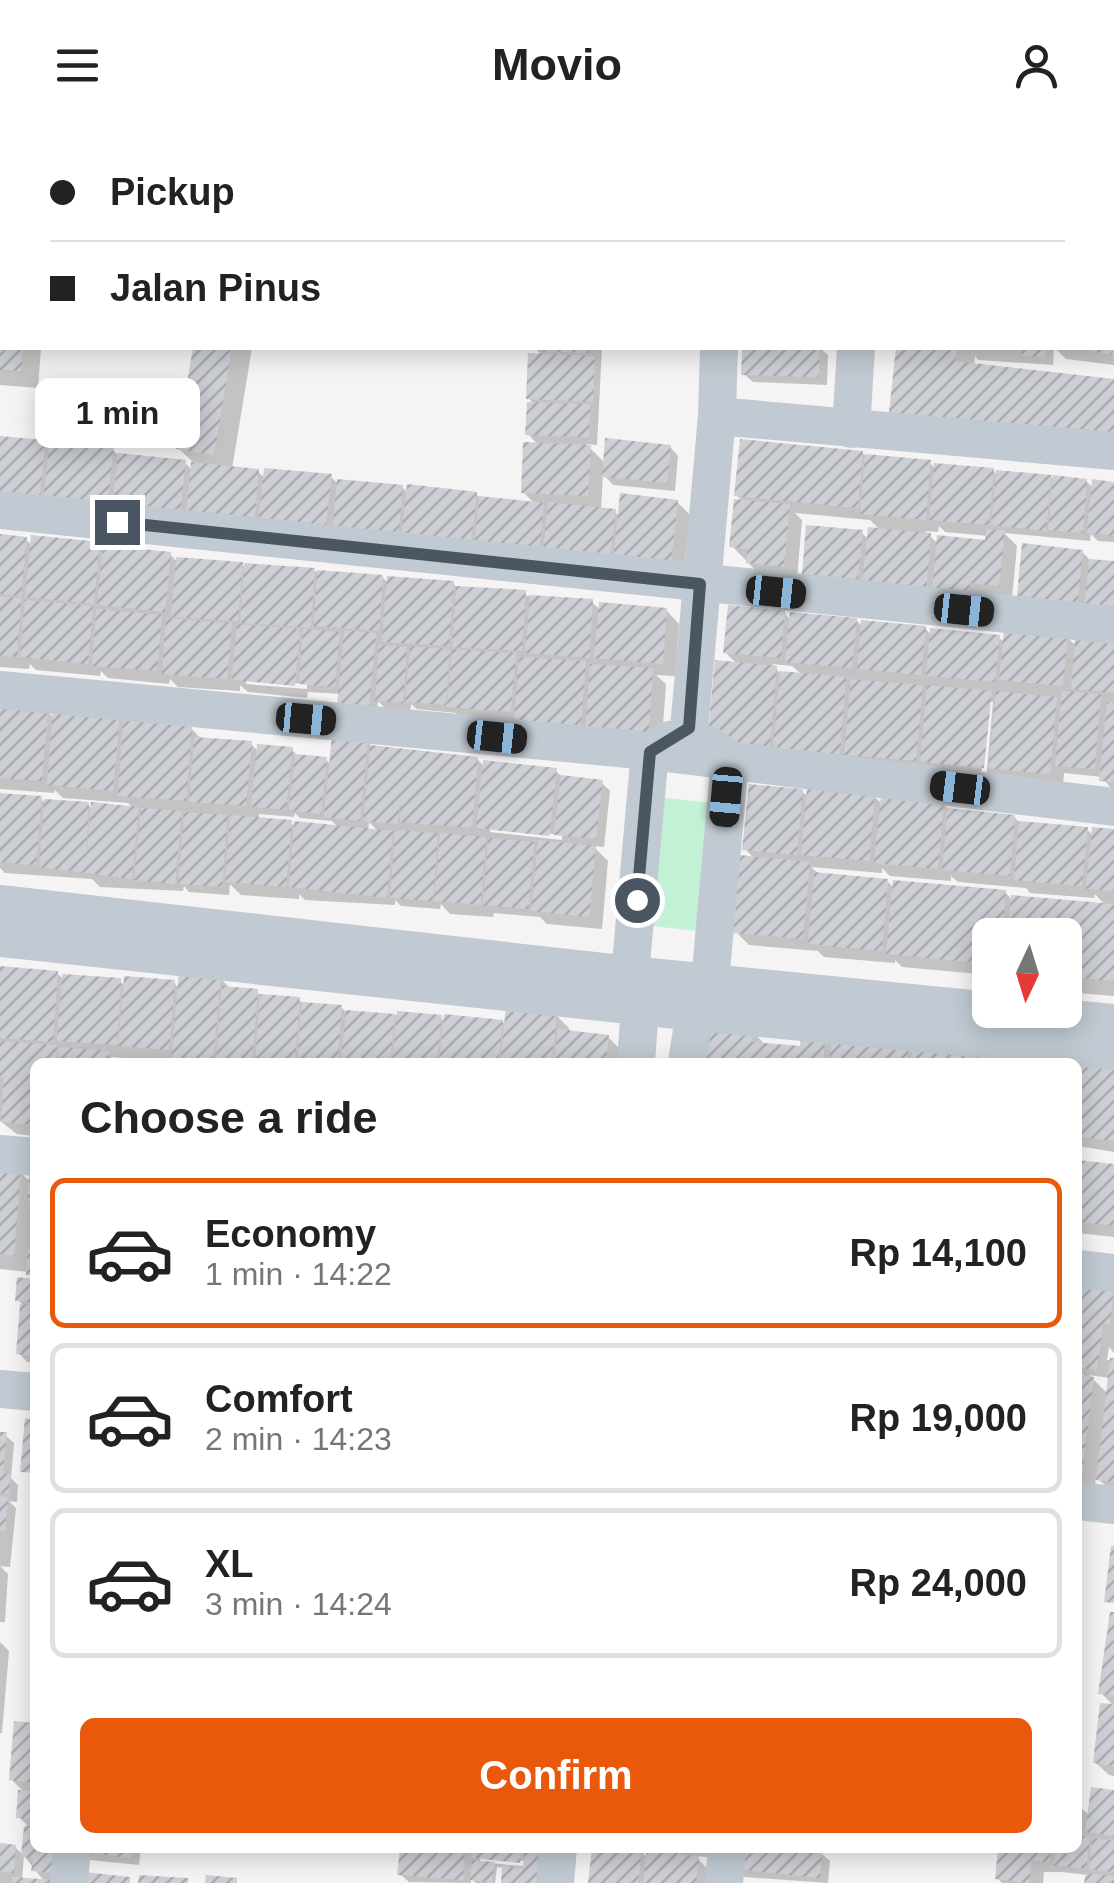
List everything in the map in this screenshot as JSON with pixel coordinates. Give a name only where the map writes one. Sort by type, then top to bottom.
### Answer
[{"type":"street","points":[[689,728],[717,416],[719,350]]},
{"type":"street","points":[[851,429],[856,350]]},
{"type":"street","points":[[717,416],[1114,451]]},
{"type":"street","points":[[0,510],[1114,625]]},
{"type":"street","points":[[0,690],[730,760],[1114,807]]},
{"type":"street","points":[[650,752],[689,728]]},
{"type":"street","points":[[689,728],[730,760]]},
{"type":"street","points":[[636,1058],[635,991],[650,752]]},
{"type":"street","points":[[688,1058],[702,997],[730,760]]},
{"type":"street","points":[[0,904],[200,942],[635,991],[1096,1035]]},
{"type":"street","points":[[0,938],[200,942]]},
{"type":"street","points":[[0,1154],[30,1157]]},
{"type":"street","points":[[1082,1270],[1114,1274]]},
{"type":"street","points":[[0,1389],[30,1392]]},
{"type":"street","points":[[1082,1502],[1114,1505]]},
{"type":"street","points":[[69,1883],[72,1853]]},
{"type":"street","points":[[555,1883],[558,1853]]},
{"type":"street","points":[[724,1883],[727,1853]]},
{"type":"green space","points":[[649,796],[721,804],[706,932],[635,924]]},
{"type":"building","points":[[0,350],[23,350],[21,371],[0,370]]},
{"type":"building","points":[[193,350],[232,350],[214,455],[176,449]]},
{"type":"building","points":[[589,350],[589,353],[537,351]]},
{"type":"building","points":[[742,350],[820,350],[819,377],[741,375]]},
{"type":"building","points":[[896,350],[957,350],[955,361],[1114,379],[1114,446],[888,421]]},
{"type":"building","points":[[1022,350],[1046,350],[1045,357],[1021,356]]},
{"type":"building","points":[[1086,350],[1112,350],[1111,355]]},
{"type":"building","points":[[528,353],[595,356],[593,402],[526,399]]},
{"type":"building","points":[[527,402],[590,404],[589,437],[525,435]]},
{"type":"building","points":[[0,436],[45,440],[40,499],[0,496]]},
{"type":"building","points":[[605,438],[671,445],[667,483],[602,477]]},
{"type":"building","points":[[50,439],[114,446],[107,508],[43,501]]},
{"type":"building","points":[[740,439],[863,451],[858,508],[734,496]]},
{"type":"building","points":[[523,442],[591,445],[588,496],[521,493]]},
{"type":"building","points":[[118,453],[186,460],[180,516],[112,509]]},
{"type":"building","points":[[865,454],[931,460],[926,520],[860,514]]},
{"type":"building","points":[[191,462],[259,469],[254,525],[186,519]]},
{"type":"building","points":[[934,463],[994,468],[989,525],[929,520]]},
{"type":"building","points":[[264,468],[332,474],[324,540],[257,533]]},
{"type":"building","points":[[996,470],[1052,475],[1046,531],[991,525]]},
{"type":"building","points":[[1053,475],[1087,479],[1083,533],[1048,530]]},
{"type":"building","points":[[337,479],[403,485],[398,542],[332,537]]},
{"type":"building","points":[[1092,479],[1114,482],[1114,536],[1087,533]]},
{"type":"building","points":[[407,484],[477,492],[471,546],[401,538]]},
{"type":"building","points":[[620,493],[678,500],[670,575],[612,569]]},
{"type":"building","points":[[479,496],[544,503],[539,554],[474,548]]},
{"type":"building","points":[[734,499],[790,504],[784,567],[746,563],[747,549],[729,547]]},
{"type":"building","points":[[548,502],[616,509],[609,570],[542,562]]},
{"type":"building","points":[[806,525],[863,530],[858,579],[802,574]]},
{"type":"building","points":[[868,527],[931,533],[926,592],[862,586]]},
{"type":"building","points":[[986,529],[1005,530],[999,586],[970,583],[968,596],[932,593],[937,535],[985,540]]},
{"type":"building","points":[[0,534],[27,537],[21,596],[0,594]]},
{"type":"building","points":[[31,535],[100,542],[94,604],[25,597]]},
{"type":"building","points":[[1022,543],[1083,550],[1077,612],[1016,606]]},
{"type":"building","points":[[103,545],[171,552],[165,612],[97,605]]},
{"type":"building","points":[[176,557],[243,562],[238,621],[171,617]]},
{"type":"building","points":[[1089,559],[1114,561],[1114,613],[1084,610]]},
{"type":"building","points":[[244,563],[315,568],[311,628],[240,623]]},
{"type":"building","points":[[317,570],[383,575],[379,631],[314,626]]},
{"type":"building","points":[[387,576],[454,581],[449,646],[382,642]]},
{"type":"building","points":[[456,586],[526,590],[522,651],[452,647]]},
{"type":"building","points":[[530,595],[593,599],[589,658],[525,653]]},
{"type":"building","points":[[0,596],[21,598],[17,657],[0,656]]},
{"type":"building","points":[[25,600],[93,606],[88,664],[20,657]]},
{"type":"building","points":[[599,602],[667,608],[663,664],[594,658]]},
{"type":"building","points":[[728,605],[785,610],[781,658],[723,653]]},
{"type":"building","points":[[96,609],[162,615],[157,671],[92,666]]},
{"type":"building","points":[[790,612],[857,618],[852,668],[785,662]]},
{"type":"building","points":[[166,618],[232,623],[227,679],[162,674]]},
{"type":"building","points":[[861,620],[926,626],[921,675],[857,669]]},
{"type":"building","points":[[237,624],[300,629],[295,686],[232,680]]},
{"type":"building","points":[[930,628],[1000,635],[995,682],[926,676]]},
{"type":"building","points":[[303,629],[340,632],[335,687],[299,684]]},
{"type":"building","points":[[1004,629],[1068,635],[1063,686],[999,680]]},
{"type":"building","points":[[344,630],[376,633],[369,707],[337,704]]},
{"type":"building","points":[[1075,637],[1114,641],[1114,693],[1071,689]]},
{"type":"building","points":[[379,645],[407,647],[403,703],[375,701]]},
{"type":"building","points":[[410,646],[450,649],[446,705],[405,702]]},
{"type":"building","points":[[452,649],[516,653],[511,712],[447,707]]},
{"type":"building","points":[[519,657],[586,661],[580,737],[513,732]]},
{"type":"building","points":[[715,660],[777,666],[770,747],[707,741]]},
{"type":"building","points":[[590,664],[653,668],[648,740],[585,735]]},
{"type":"building","points":[[780,671],[846,677],[840,754],[773,748]]},
{"type":"building","points":[[851,679],[923,685],[916,761],[844,755]]},
{"type":"building","points":[[927,685],[992,691],[984,768],[920,762]]},
{"type":"building","points":[[996,691],[1057,697],[1050,774],[988,768]]},
{"type":"building","points":[[1062,691],[1101,694],[1095,769],[1055,766]]},
{"type":"building","points":[[1107,702],[1114,703],[1114,782],[1099,781]]},
{"type":"building","points":[[0,705],[48,708],[42,781],[0,778]]},
{"type":"building","points":[[53,708],[120,714],[113,791],[47,785]]},
{"type":"building","points":[[123,720],[192,726],[186,801],[118,796]]},
{"type":"building","points":[[332,735],[368,739],[360,821],[324,817]]},
{"type":"building","points":[[194,737],[252,741],[246,806],[189,802]]},
{"type":"building","points":[[257,744],[293,747],[286,810],[251,807]]},
{"type":"building","points":[[370,745],[478,757],[472,828],[400,822],[401,790],[398,824],[363,821]]},
{"type":"building","points":[[295,754],[327,757],[321,814],[289,810]]},
{"type":"building","points":[[483,760],[557,768],[549,836],[476,828]]},
{"type":"building","points":[[561,775],[603,780],[596,839],[554,835]]},
{"type":"building","points":[[749,784],[803,789],[797,855],[742,850]]},
{"type":"building","points":[[807,787],[875,793],[869,861],[801,855]]},
{"type":"building","points":[[0,793],[42,796],[36,865],[0,862]]},
{"type":"building","points":[[881,795],[944,801],[938,869],[874,863]]},
{"type":"building","points":[[44,799],[89,802],[86,862],[91,802],[139,807],[132,879],[39,867]]},
{"type":"building","points":[[141,808],[182,811],[175,884],[134,880]]},
{"type":"building","points":[[948,808],[1015,815],[1010,876],[942,870]]},
{"type":"building","points":[[184,812],[228,815],[222,887],[178,884]]},
{"type":"building","points":[[230,815],[292,820],[286,887],[225,882]]},
{"type":"building","points":[[294,821],[393,831],[387,898],[289,887]]},
{"type":"building","points":[[1019,821],[1088,827],[1082,886],[1014,880]]},
{"type":"building","points":[[1092,827],[1114,829],[1114,891],[1086,889]]},
{"type":"building","points":[[395,830],[438,833],[433,901],[390,898]]},
{"type":"building","points":[[440,833],[486,837],[481,905],[434,901]]},
{"type":"building","points":[[488,838],[534,842],[529,909],[483,905]]},
{"type":"building","points":[[538,840],[596,846],[589,917],[531,911]]},
{"type":"building","points":[[740,855],[810,862],[803,939],[733,933]]},
{"type":"building","points":[[814,872],[888,879],[882,951],[808,944]]},
{"type":"building","points":[[893,880],[1006,890],[1004,918],[972,918],[972,962],[886,954]]},
{"type":"building","points":[[1011,895],[1114,904],[1114,981],[1082,978],[1082,918],[1009,918]]},
{"type":"building","points":[[0,966],[58,971],[53,1042],[0,1038]]},
{"type":"building","points":[[179,971],[221,975],[213,1058],[171,1058]]},
{"type":"building","points":[[62,974],[121,978],[117,1045],[57,1041]]},
{"type":"building","points":[[124,976],[175,980],[169,1050],[118,1046]]},
{"type":"building","points":[[222,986],[258,989],[252,1058],[216,1058]]},
{"type":"building","points":[[260,994],[300,997],[295,1058],[255,1058]]},
{"type":"building","points":[[302,1002],[342,1005],[338,1058],[297,1058]]},
{"type":"building","points":[[506,1007],[557,1012],[552,1058],[500,1058]]},
{"type":"building","points":[[346,1010],[395,1014],[390,1058],[341,1058]]},
{"type":"building","points":[[397,1011],[442,1015],[437,1058],[392,1058]]},
{"type":"building","points":[[444,1014],[503,1020],[498,1058],[439,1058]]},
{"type":"building","points":[[694,1024],[753,1029],[752,1042],[800,1046],[801,1026],[826,1028],[823,1058],[691,1058]]},
{"type":"building","points":[[558,1029],[609,1035],[606,1058],[554,1058]]},
{"type":"building","points":[[832,1034],[909,1041],[907,1058],[829,1058]]},
{"type":"building","points":[[0,1041],[57,1045],[56,1058],[30,1058],[30,1125],[1,1122],[4,1077],[0,1077]]},
{"type":"building","points":[[913,1043],[987,1050],[986,1058],[911,1058]]},
{"type":"building","points":[[59,1047],[109,1051],[108,1058],[58,1058]]},
{"type":"building","points":[[1114,1059],[1114,1141],[1082,1137],[1082,1062]]},
{"type":"building","points":[[1082,1160],[1114,1164],[1114,1226],[1082,1222]]},
{"type":"building","points":[[0,1167],[21,1169],[14,1256],[0,1254]]},
{"type":"building","points":[[28,1249],[30,1275],[26,1275]]},
{"type":"building","points":[[17,1277],[30,1278],[30,1302],[15,1301]]},
{"type":"building","points":[[1082,1279],[1114,1290],[1110,1324],[1103,1323],[1097,1370],[1082,1368]]},
{"type":"building","points":[[20,1304],[30,1305],[30,1355],[16,1354]]},
{"type":"building","points":[[1110,1358],[1114,1358],[1114,1482],[1096,1480]]},
{"type":"building","points":[[1082,1376],[1094,1377],[1082,1474]]},
{"type":"building","points":[[25,1418],[30,1419],[30,1473],[20,1472]]},
{"type":"building","points":[[0,1432],[7,1432],[3,1473],[11,1474],[9,1494],[0,1493]]},
{"type":"building","points":[[0,1496],[8,1497],[5,1531],[0,1531]]},
{"type":"building","points":[[1114,1546],[1114,1603],[1104,1602]]},
{"type":"building","points":[[1110,1612],[1114,1612],[1114,1696],[1098,1694]]},
{"type":"building","points":[[1100,1703],[1114,1704],[1114,1766],[1093,1763]]},
{"type":"building","points":[[14,1721],[30,1723],[30,1782],[9,1780]]},
{"type":"building","points":[[1091,1787],[1114,1790],[1114,1836],[1085,1832]]},
{"type":"building","points":[[18,1790],[30,1791],[30,1819],[16,1818]]},
{"type":"building","points":[[24,1826],[30,1826],[30,1853],[60,1853],[52,1873],[31,1871],[33,1858],[21,1857]]},
{"type":"building","points":[[1082,1836],[1090,1837],[1086,1869],[1054,1865],[1055,1853],[1082,1853]]},
{"type":"building","points":[[1092,1838],[1114,1841],[1114,1872],[1089,1869]]},
{"type":"building","points":[[0,1843],[16,1845],[14,1873],[0,1872]]},
{"type":"building","points":[[87,1853],[132,1853],[132,1858]]},
{"type":"building","points":[[399,1853],[465,1853],[463,1880],[397,1875]]},
{"type":"building","points":[[472,1853],[521,1853],[520,1863],[471,1858]]},
{"type":"building","points":[[524,1853],[546,1853],[543,1883],[501,1883],[502,1866],[523,1868]]},
{"type":"building","points":[[591,1853],[641,1853],[638,1883],[588,1883]]},
{"type":"building","points":[[646,1853],[699,1856],[696,1883],[643,1883]]},
{"type":"building","points":[[735,1853],[822,1853],[820,1878],[733,1869]]},
{"type":"building","points":[[998,1853],[1050,1853],[1049,1862],[1031,1860],[1029,1883],[995,1879]]},
{"type":"building","points":[[472,1860],[495,1862],[492,1883],[470,1880]]},
{"type":"building","points":[[75,1871],[130,1877],[130,1883],[73,1883]]},
{"type":"building","points":[[1086,1873],[1114,1876],[1114,1883],[1084,1883]]},
{"type":"building","points":[[139,1875],[188,1878],[188,1883],[138,1883]]},
{"type":"building","points":[[206,1875],[237,1878],[237,1883],[205,1883]]},
{"type":"building","points":[[12,1877],[55,1880],[12,1883]]},
{"type":"route","points":[[117,522],[700,584],[689,728],[650,752],[637,900]]}]
